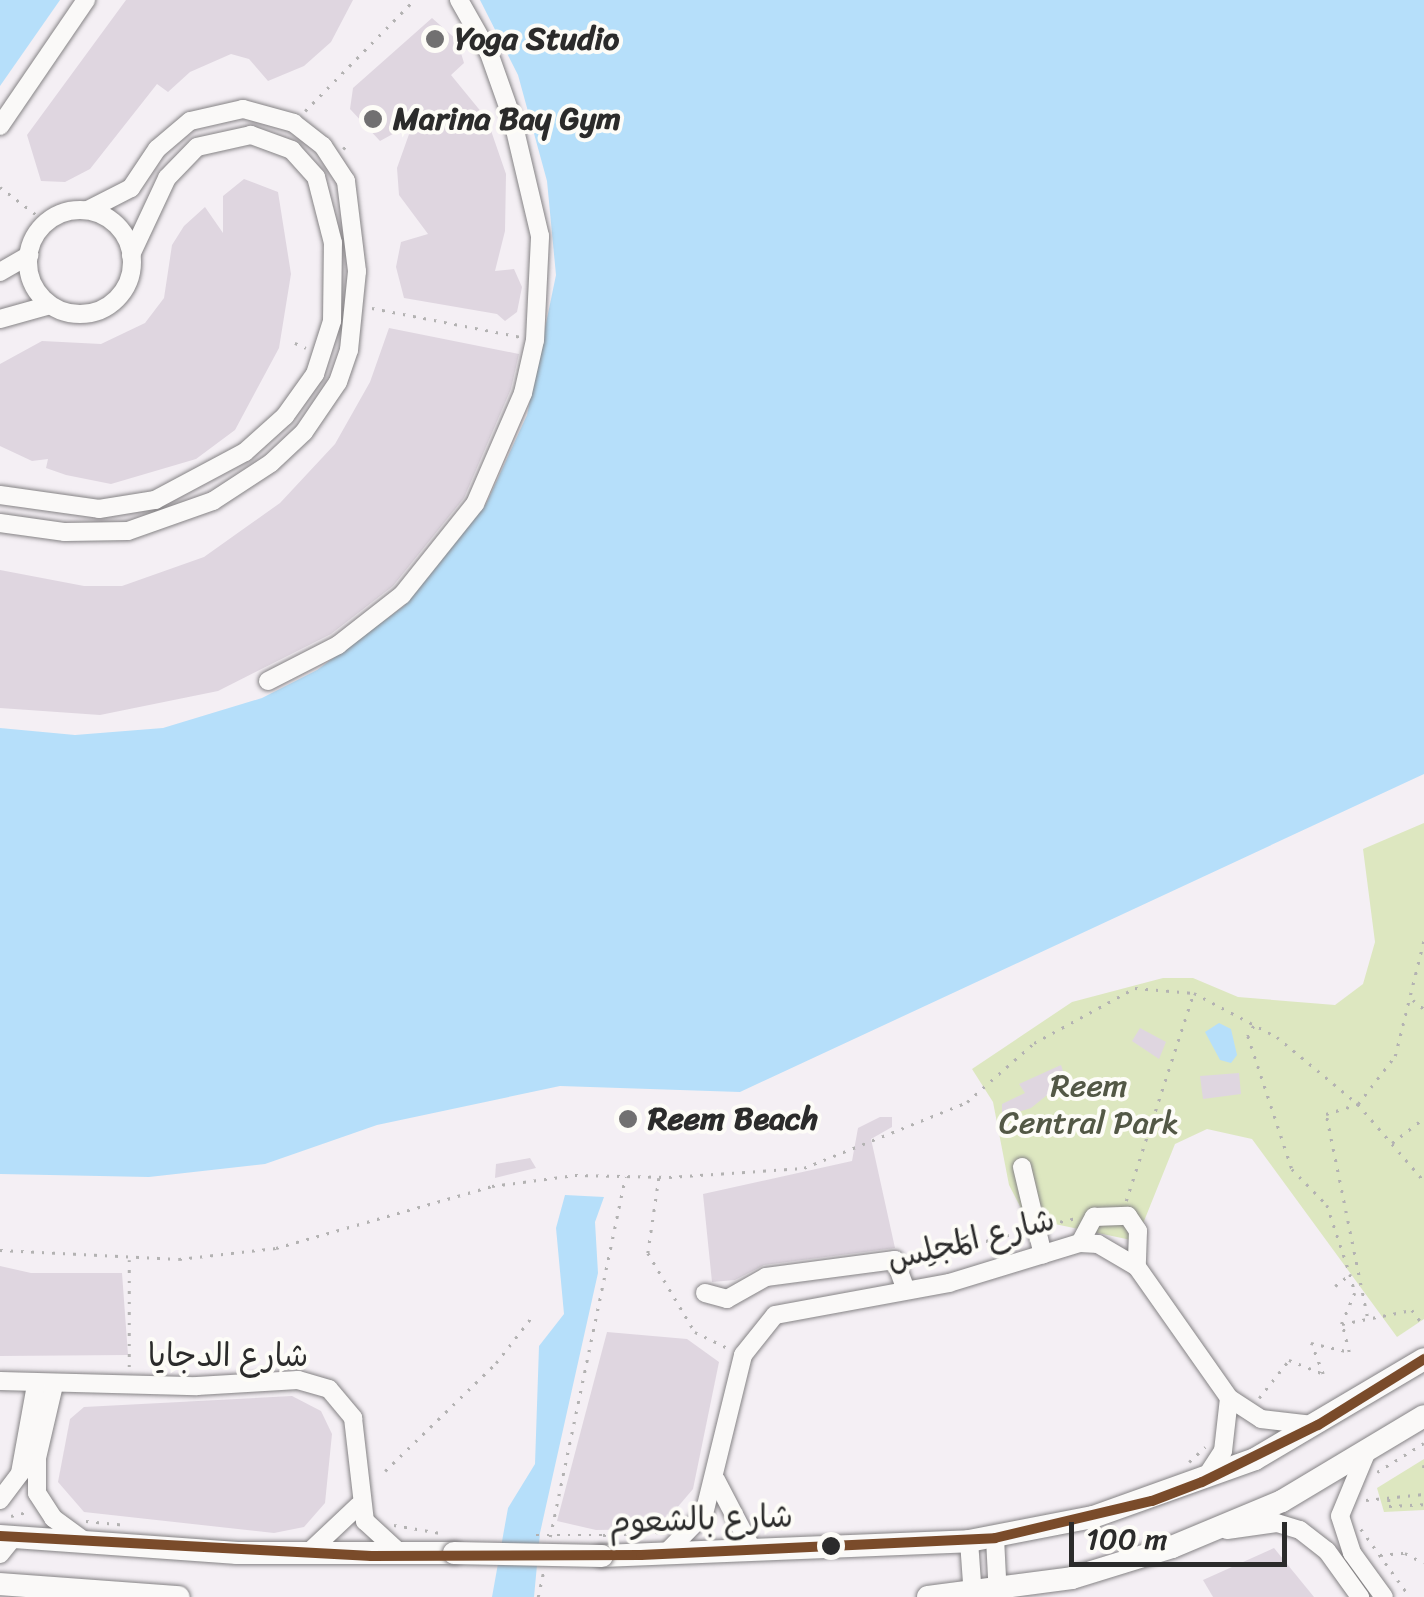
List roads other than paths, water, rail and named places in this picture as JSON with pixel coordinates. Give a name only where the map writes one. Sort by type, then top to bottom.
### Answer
[{"type":"main road","name":"شارع بالشعوم","points":[[5,1529],[86,1532],[307,1554],[402,1554],[454,1544],[667,1543],[752,1551],[995,1538],[1138,1504],[1202,1482],[1318,1425],[1424,1360]]},
{"type":"main road","points":[[928,1597],[998,1594],[1072,1578],[1207,1534],[1345,1474],[1368,1450],[1424,1416]]},
{"type":"main road","points":[[1047,1597],[1072,1578]]},
{"type":"main road","points":[[0,1584],[55,1593],[179,1597]]},
{"type":"street","points":[[0,126],[86,0]]},
{"type":"street","points":[[268,682],[338,644],[402,595],[475,504],[523,394],[535,340],[541,278],[531,190],[489,53],[459,0]]},
{"type":"street","points":[[0,272],[28,255],[46,222],[88,210],[131,188],[157,149],[190,122],[243,109],[294,122],[323,146],[346,181],[356,242],[356,305],[349,350],[321,411],[238,486],[186,514],[128,531],[65,532],[0,523]]},
{"type":"street","points":[[0,319],[50,305],[83,314],[114,302],[131,272],[132,255],[167,178],[197,147],[251,135],[292,150],[316,177],[334,242],[332,321],[315,374],[264,436],[180,490],[99,509],[0,495]]},
{"type":"street","points":[[88,210],[117,225],[132,255]]},
{"type":"street","points":[[28,255],[30,274],[50,305]]},
{"type":"street","points":[[1022,1167],[1043,1254]]},
{"type":"street","points":[[1080,1243],[1094,1217],[1122,1213],[1138,1230],[1137,1267]]},
{"type":"street","name":"شارع المَجلِس","points":[[667,1543],[698,1524],[716,1480],[743,1355],[775,1315],[906,1290],[1080,1243],[1098,1244],[1137,1267],[1229,1398],[1261,1418],[1318,1425]]},
{"type":"street","points":[[706,1293],[727,1299],[766,1277],[899,1263],[906,1290]]},
{"type":"street","name":"شارع الدجايا","points":[[0,1381],[239,1390],[298,1380],[340,1398],[358,1436],[358,1506]]},
{"type":"street","points":[[5,1529],[45,1385]]},
{"type":"street","points":[[45,1385],[37,1493],[53,1518],[86,1532]]},
{"type":"street","points":[[1202,1482],[1223,1451],[1229,1398]]},
{"type":"street","points":[[1345,1474],[1340,1516],[1344,1537],[1384,1597]]},
{"type":"street","points":[[716,1480],[752,1551]]},
{"type":"street","points":[[307,1554],[358,1506],[373,1533],[402,1554]]},
{"type":"street","points":[[1207,1534],[1276,1523],[1300,1530],[1327,1551],[1360,1597]]},
{"type":"street","points":[[995,1538],[998,1594]]},
{"type":"street","points":[[969,1540],[973,1595]]},
{"type":"water","points":[[0,0],[60,0],[0,86]]},
{"type":"water","points":[[480,0],[1424,0],[1424,774],[740,1092],[560,1086],[377,1125],[265,1164],[149,1177],[0,1174],[0,728],[75,735],[163,728],[262,698],[317,670],[404,606],[486,504],[527,415],[556,275],[547,181],[518,75]]},
{"type":"water","points":[[1219,1023],[1231,1029],[1237,1055],[1231,1063],[1220,1060],[1205,1032]]},
{"type":"water","points":[[565,1195],[604,1197],[595,1222],[598,1273],[540,1533],[534,1597],[492,1597],[508,1508],[535,1464],[539,1346],[564,1314],[556,1228]]},
{"type":"place","name":"Yoga Studio","points":[[435,39]]},
{"type":"place","name":"Marina Bay Gym","points":[[373,119]]},
{"type":"place","name":"Reem Beach","points":[[628,1119]]},
{"type":"park label","name":"Reem Central Park","points":[[1089,1106]]}]
